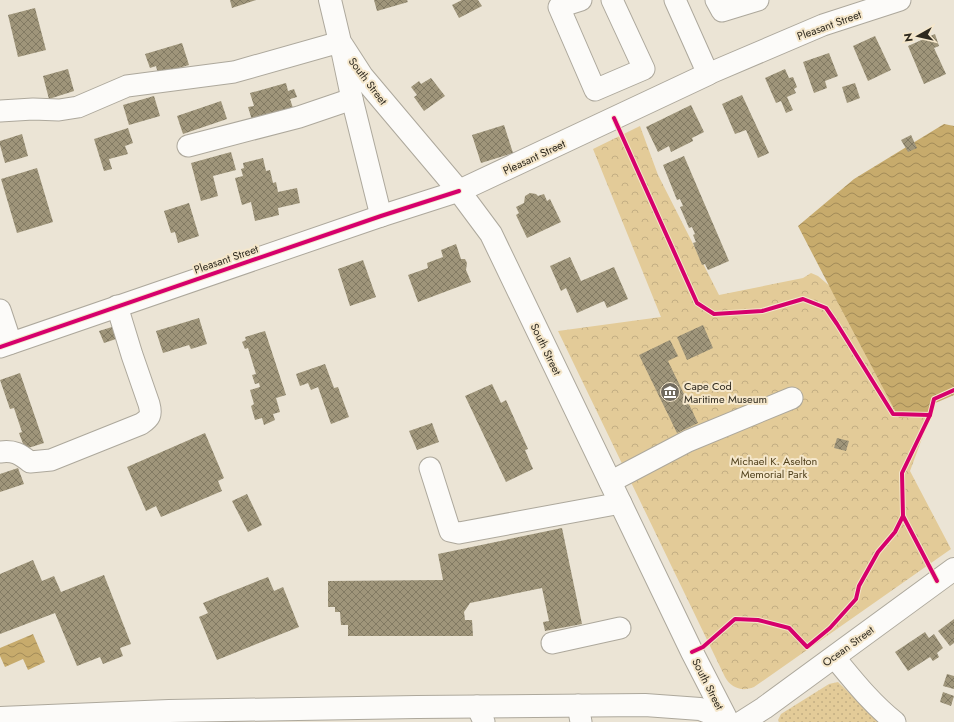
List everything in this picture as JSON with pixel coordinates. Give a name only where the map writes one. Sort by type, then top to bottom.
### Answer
[{"type":"main road","name":"South Street","points":[[330,0],[340,42],[362,76],[459,191],[491,234],[692,652],[728,722]]},
{"type":"main road","name":"Pleasant Street","points":[[459,191],[481,182],[708,74]]},
{"type":"main road","name":"Ocean Street","points":[[742,722],[952,575]]},
{"type":"main road","points":[[645,705],[666,722]]},
{"type":"main road","points":[[0,718],[42,719],[169,711],[392,715],[579,714],[645,705],[700,709],[708,712],[723,722]]},
{"type":"street","points":[[581,0],[559,7],[595,90],[644,68],[612,0]]},
{"type":"street","points":[[675,0],[708,74]]},
{"type":"street","points":[[716,0],[722,11],[758,0]]},
{"type":"street","name":"Pleasant Street","points":[[708,74],[823,25],[900,0]]},
{"type":"street","points":[[0,111],[33,109],[59,110],[78,108],[127,86],[234,72],[340,42],[352,99],[381,216]]},
{"type":"street","points":[[188,146],[299,117],[352,99]]},
{"type":"street","name":"Pleasant Street","points":[[6,345],[381,216],[459,191]]},
{"type":"street","points":[[0,452],[18,452],[30,462],[51,460],[141,424],[149,418],[151,412],[149,404],[117,306]]},
{"type":"street","points":[[0,310],[6,345]]},
{"type":"street","points":[[610,482],[688,441],[792,398]]},
{"type":"street","points":[[430,468],[450,531],[459,533],[621,503]]},
{"type":"street","points":[[552,644],[620,628]]},
{"type":"street","points":[[834,657],[877,708],[895,722]]},
{"type":"green space","name":"Michael K. Aselton Memorial Park","points":[[640,126],[658,175],[719,295],[803,278],[811,273],[818,276],[832,288],[896,409],[931,414],[910,471],[951,549],[754,687],[745,689],[737,688],[727,681],[558,331],[661,317],[593,149]]},
{"type":"green space","points":[[838,682],[879,722],[779,722],[778,720],[781,714],[829,684]]},
{"type":"water","points":[[944,124],[954,126],[954,395],[933,404],[927,416],[899,418],[798,226],[854,179]]},
{"type":"water","points":[[33,634],[45,662],[28,670],[23,659],[5,667],[0,656],[0,648]]},
{"type":"building","points":[[230,0],[256,0],[232,8]]},
{"type":"building","points":[[374,0],[407,0],[408,2],[377,11]]},
{"type":"building","points":[[462,0],[478,0],[482,6],[459,18],[452,5]]},
{"type":"building","points":[[35,8],[46,50],[18,57],[8,15]]},
{"type":"building","points":[[935,34],[939,46],[934,48],[946,74],[924,84],[908,46]]},
{"type":"building","points":[[875,36],[891,70],[868,81],[853,46]]},
{"type":"building","points":[[182,43],[189,65],[158,74],[156,66],[150,68],[145,54]]},
{"type":"building","points":[[829,53],[838,76],[825,81],[827,88],[814,93],[803,62]]},
{"type":"building","points":[[68,69],[74,91],[49,99],[43,76]]},
{"type":"building","points":[[785,69],[789,78],[793,77],[797,87],[794,89],[796,93],[787,97],[793,110],[786,113],[781,101],[776,103],[765,78]]},
{"type":"building","points":[[431,78],[445,96],[424,111],[414,97],[417,95],[411,87],[419,81],[421,84]]},
{"type":"building","points":[[286,83],[288,91],[294,89],[297,97],[290,99],[293,108],[252,120],[248,107],[254,106],[250,93]]},
{"type":"building","points":[[855,83],[860,98],[847,103],[842,87]]},
{"type":"building","points":[[742,95],[769,153],[758,158],[746,130],[735,134],[722,104]]},
{"type":"building","points":[[154,96],[160,116],[129,125],[123,105]]},
{"type":"building","points":[[221,101],[227,119],[183,134],[177,116]]},
{"type":"building","points":[[691,105],[704,132],[692,138],[693,141],[671,152],[669,146],[658,152],[646,127]]},
{"type":"building","points":[[504,125],[513,153],[481,163],[472,135]]},
{"type":"building","points":[[128,128],[133,143],[125,146],[128,154],[109,159],[112,169],[104,171],[94,139]]},
{"type":"building","points":[[22,134],[28,156],[5,163],[0,141]]},
{"type":"building","points":[[911,135],[917,148],[908,152],[901,140]]},
{"type":"building","points":[[231,152],[236,170],[213,176],[218,196],[201,201],[191,163]]},
{"type":"building","points":[[684,156],[729,261],[708,270],[705,264],[702,265],[693,243],[696,242],[693,235],[695,234],[692,227],[689,228],[680,207],[683,206],[680,199],[677,200],[663,165]]},
{"type":"building","points":[[263,158],[266,171],[270,170],[273,183],[276,182],[278,192],[297,188],[300,203],[278,208],[279,215],[255,221],[251,202],[242,205],[235,178],[243,176],[241,169],[244,168],[243,163]]},
{"type":"building","points":[[37,168],[53,222],[17,233],[1,179]]},
{"type":"building","points":[[530,193],[538,196],[544,194],[547,201],[550,199],[561,222],[527,238],[516,215],[519,213],[516,207],[524,203],[525,196]]},
{"type":"building","points":[[189,203],[199,236],[178,243],[175,232],[171,233],[164,211]]},
{"type":"building","points":[[456,244],[461,259],[465,259],[467,263],[466,270],[471,282],[418,302],[408,275],[428,268],[427,263],[443,257],[441,250]]},
{"type":"building","points":[[570,257],[581,281],[614,267],[628,299],[607,308],[604,301],[577,313],[566,288],[561,291],[550,266]]},
{"type":"building","points":[[363,260],[376,297],[350,306],[338,269]]},
{"type":"building","points":[[199,318],[207,344],[191,349],[189,345],[163,353],[156,331]]},
{"type":"building","points":[[703,325],[713,348],[687,360],[677,337]]},
{"type":"building","points":[[112,327],[116,339],[104,343],[99,331]]},
{"type":"building","points":[[265,331],[286,395],[276,398],[280,412],[273,414],[275,420],[264,425],[262,418],[255,420],[251,406],[254,404],[250,390],[260,387],[259,383],[255,384],[252,375],[256,374],[248,348],[245,349],[242,342],[246,340],[245,337]]},
{"type":"building","name":"Cape Cod Maritime Museum","points":[[670,340],[678,356],[668,361],[698,423],[677,433],[639,355]]},
{"type":"building","points":[[325,364],[334,388],[338,387],[349,417],[331,424],[318,387],[311,390],[308,383],[300,386],[296,374]]},
{"type":"building","points":[[20,373],[44,443],[25,449],[19,433],[22,432],[14,408],[10,409],[0,380]]},
{"type":"building","points":[[492,384],[501,403],[506,400],[528,449],[525,450],[533,469],[506,482],[465,396]]},
{"type":"building","points":[[432,423],[439,442],[417,450],[409,431]]},
{"type":"building","points":[[205,433],[224,478],[218,481],[222,491],[161,517],[156,506],[146,511],[127,467]]},
{"type":"building","points":[[837,438],[849,441],[846,451],[834,448]]},
{"type":"building","points":[[18,468],[24,484],[0,492],[0,474]]},
{"type":"building","points":[[247,494],[262,525],[248,532],[232,501]]},
{"type":"building","points":[[562,528],[582,624],[545,631],[543,622],[549,621],[542,588],[470,603],[464,612],[465,620],[472,620],[473,636],[348,636],[348,625],[341,625],[340,612],[335,612],[335,607],[328,607],[328,581],[443,580],[438,554]]},
{"type":"building","points":[[33,560],[42,581],[54,576],[61,592],[104,575],[131,644],[120,648],[123,656],[103,664],[100,657],[77,666],[55,613],[0,634],[0,574]]},
{"type":"building","points":[[268,577],[274,591],[283,587],[299,627],[217,660],[199,617],[208,613],[203,603]]},
{"type":"building","points":[[954,619],[954,643],[950,646],[938,631]]},
{"type":"building","points":[[925,632],[929,638],[934,634],[943,648],[937,653],[939,657],[933,661],[930,657],[908,671],[895,652]]},
{"type":"building","points":[[947,674],[954,676],[954,689],[943,686]]},
{"type":"building","points":[[943,692],[954,696],[951,706],[940,702]]},
{"type":"cycle path","points":[[614,118],[697,303],[714,314],[762,311],[803,299],[826,308],[893,414],[930,415]]},
{"type":"cycle path","points":[[0,347],[381,216],[459,191]]},
{"type":"cycle path","points":[[692,652],[703,647],[735,619],[758,620],[789,628],[807,647],[830,628],[856,599],[859,586],[878,552],[895,532],[903,516],[902,473],[930,415],[934,399],[954,390]]},
{"type":"cycle path","points":[[903,516],[937,581]]},
{"type":"place","name":"Cape Cod Maritime Museum","points":[[670,392]]}]
